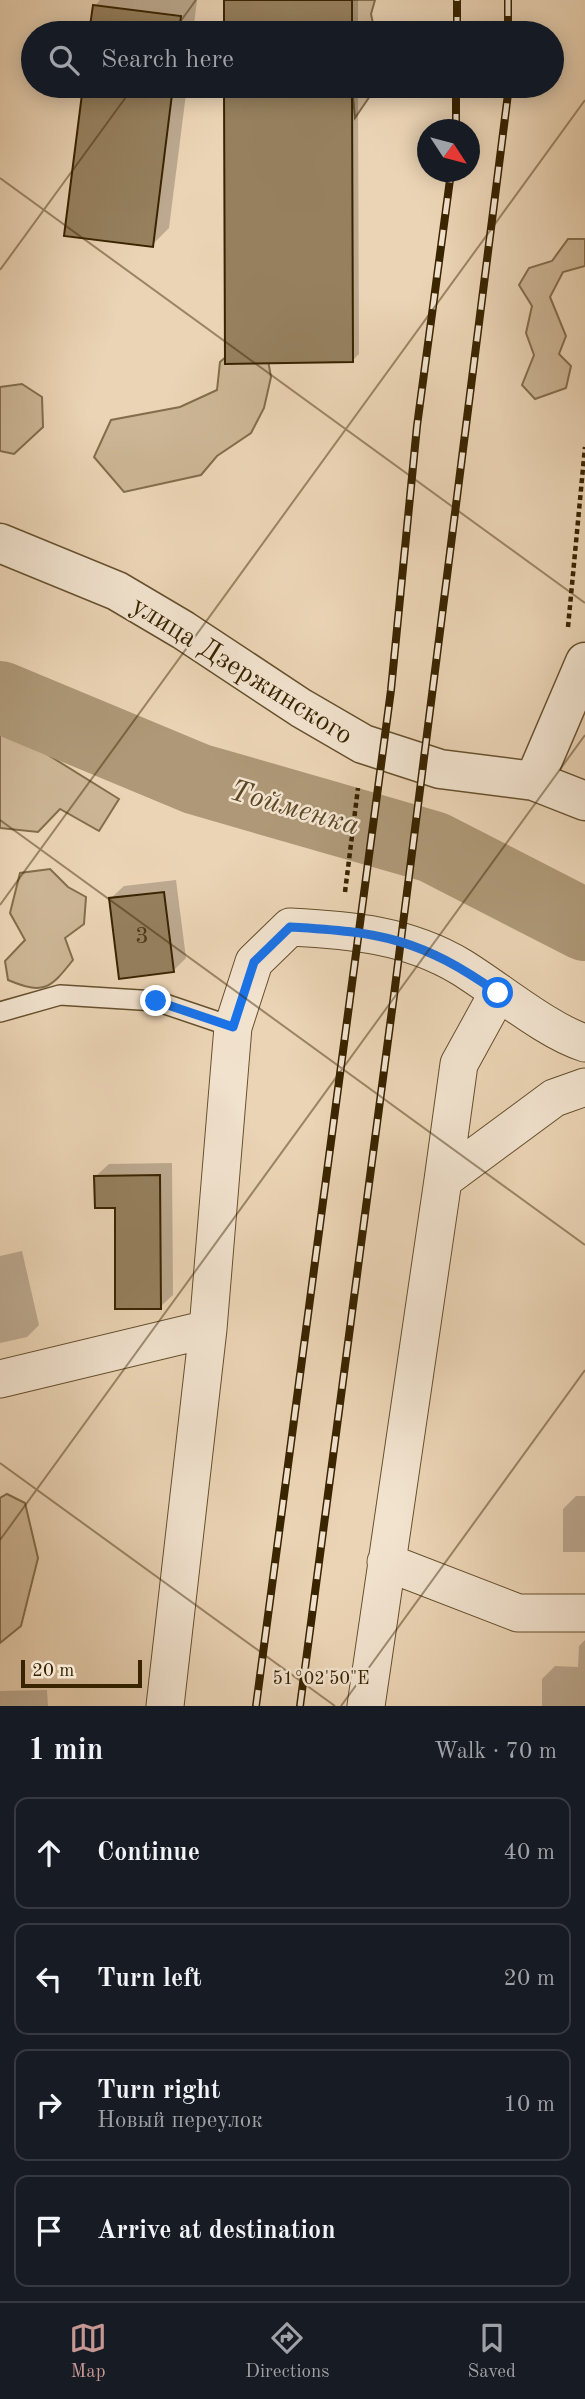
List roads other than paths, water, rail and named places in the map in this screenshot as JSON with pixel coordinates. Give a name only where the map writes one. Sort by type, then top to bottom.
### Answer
[{"type":"street","name":"улица Дзержинского","points":[[0,543],[117,590],[301,708],[363,744],[440,769],[534,781],[585,801]]},
{"type":"street","points":[[534,781],[585,662]]},
{"type":"street","points":[[165,1706],[208,1329],[233,1027],[254,962],[290,927],[359,931],[416,944],[460,967],[498,993],[585,1043]]},
{"type":"street","points":[[366,1706],[459,1064],[498,993]]},
{"type":"street","points":[[443,1180],[554,1098],[585,1087]]},
{"type":"street","points":[[0,1379],[208,1329]]},
{"type":"street","points":[[386,1562],[519,1613],[585,1613]]},
{"type":"lane","points":[[0,1012],[60,995],[142,1000],[156,1001],[233,1027]]},
{"type":"waterway","name":"Тойменка","points":[[0,697],[197,779],[433,847],[585,925]]},
{"type":"railway","points":[[457,0],[457,21]]},
{"type":"railway","points":[[508,0],[508,21]]},
{"type":"railway","points":[[456,98],[456,119]]},
{"type":"railway","points":[[300,1706],[394,995],[507,98]]},
{"type":"railway","points":[[256,1706],[391,690],[417,426],[450,182]]}]
